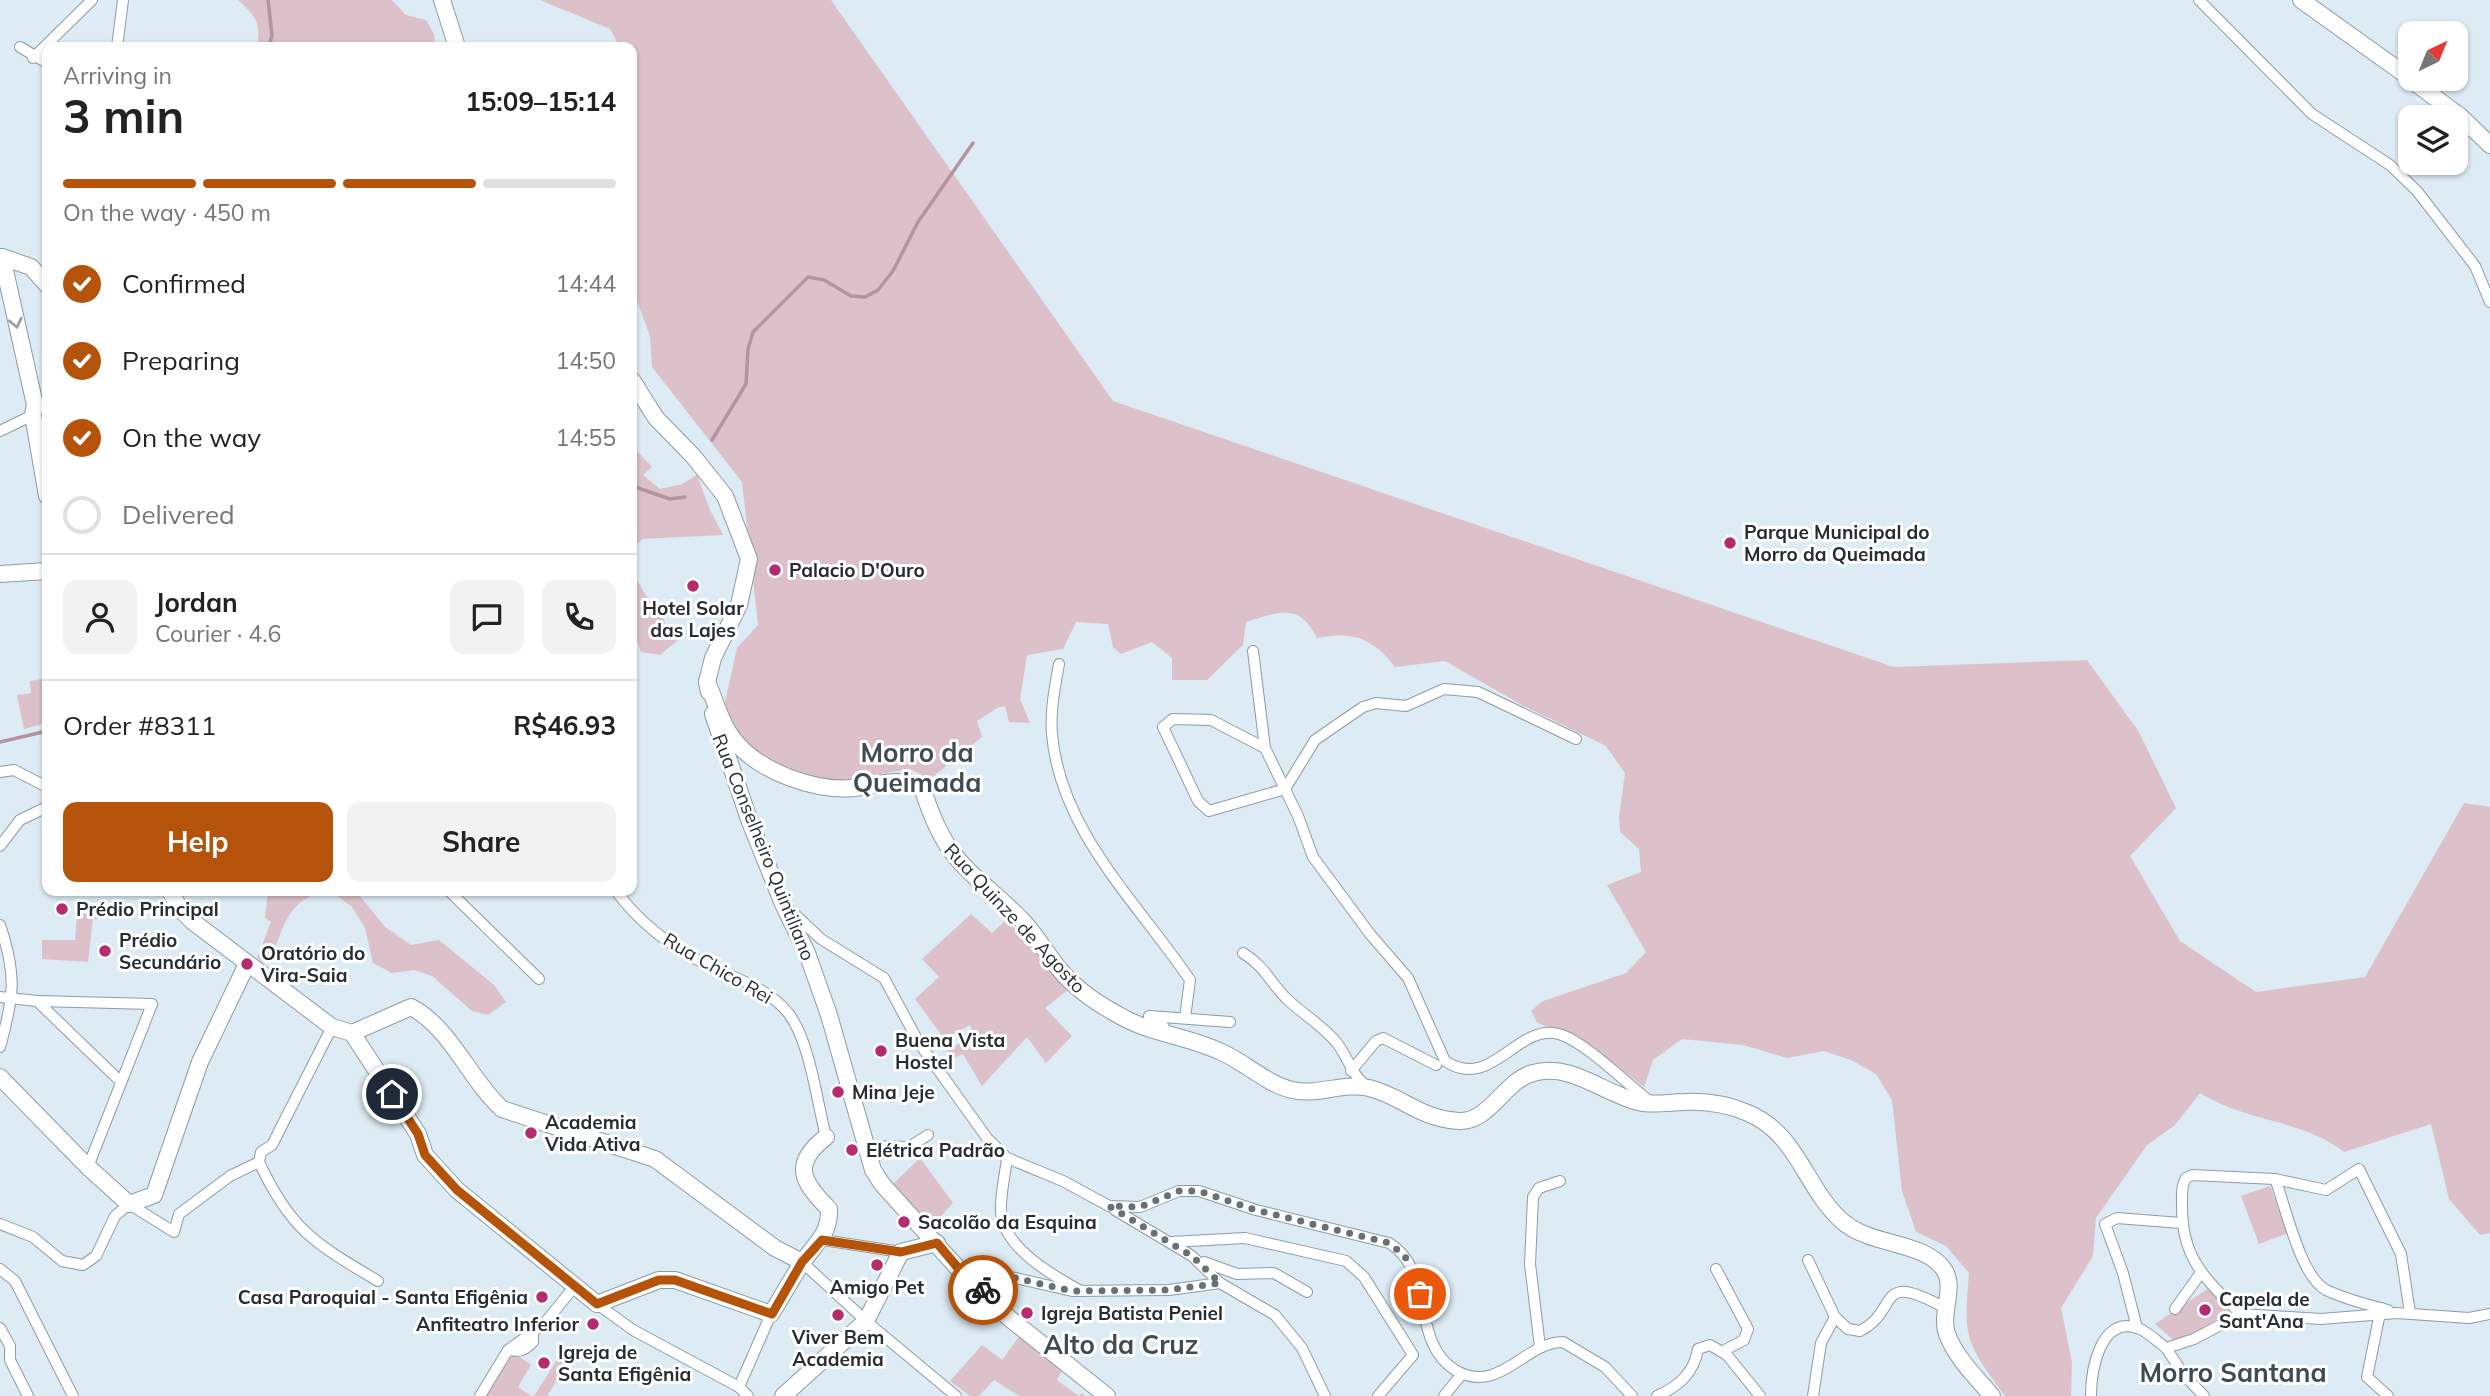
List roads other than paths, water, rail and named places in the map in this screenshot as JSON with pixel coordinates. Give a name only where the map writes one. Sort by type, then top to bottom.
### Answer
[{"type":"street","points":[[49,42],[92,0]]},
{"type":"street","points":[[118,42],[123,0]]},
{"type":"street","points":[[442,0],[455,42]]},
{"type":"street","points":[[2199,0],[2312,114],[2390,165],[2417,191],[2474,266],[2490,302]]},
{"type":"street","points":[[2301,0],[2398,69]]},
{"type":"street","points":[[20,47],[42,62]]},
{"type":"street","points":[[33,58],[42,49]]},
{"type":"street","points":[[2427,91],[2461,117],[2490,145]]},
{"type":"street","points":[[1,257],[30,267],[42,280]]},
{"type":"street","points":[[1,257],[38,408],[42,447]]},
{"type":"street","points":[[637,388],[656,418],[693,456],[725,496],[749,559],[739,605],[713,658],[707,682]]},
{"type":"street","points":[[0,431],[38,408]]},
{"type":"street","points":[[0,574],[42,571]]},
{"type":"street","points":[[1253,651],[1265,748],[1313,857],[1412,985],[1445,1061],[1461,1068],[1480,1069],[1536,1035],[1562,1035],[1654,1104]]},
{"type":"street","points":[[1059,664],[1051,730],[1061,782],[1085,834],[1190,980],[1185,1018]]},
{"type":"street","name":"Rua Conselheiro Quintiliano","points":[[707,682],[719,736],[783,904],[807,953],[848,1073],[865,1146],[882,1184],[1009,1318],[1107,1396]]},
{"type":"street","name":"Rua Quinze de Agosto","points":[[707,682],[731,737],[765,764],[791,778],[831,789],[900,781],[916,785],[923,790],[935,828],[955,859],[1023,922],[1070,981],[1099,1003],[1144,1029],[1208,1046],[1294,1091],[1367,1087],[1422,1114],[1455,1121],[1468,1121],[1478,1116],[1517,1079],[1537,1071],[1560,1071],[1626,1098],[1654,1104],[1713,1104],[1763,1120],[1788,1142],[1826,1203],[1844,1223],[1871,1239],[1928,1256],[1942,1266],[1948,1279],[1946,1334],[1992,1396]]},
{"type":"street","points":[[1265,748],[1211,720],[1173,719],[1163,727],[1205,810],[1225,808],[1285,789],[1315,740],[1363,706],[1376,703],[1406,706],[1444,689],[1478,692],[1576,740]]},
{"type":"street","points":[[0,772],[15,770],[42,784]]},
{"type":"street","points":[[0,846],[20,820],[42,809]]},
{"type":"street","points":[[173,896],[180,909],[192,921],[247,964],[332,1027],[352,1033],[418,1134],[425,1155],[457,1190],[575,1287],[633,1330],[739,1387],[748,1396]]},
{"type":"street","points":[[454,896],[539,979]]},
{"type":"street","name":"Rua Chico Rei","points":[[619,896],[629,909],[664,938],[705,964],[762,991],[789,1014],[804,1050],[826,1137]]},
{"type":"street","points":[[783,904],[821,939],[884,978],[919,1043],[987,1138],[1007,1158],[1063,1181],[1192,1256],[1223,1271],[1237,1274],[1274,1273],[1307,1292]]},
{"type":"street","points":[[0,925],[10,956],[13,1000],[0,1046]]},
{"type":"street","points":[[1243,953],[1263,967],[1290,1001],[1320,1024],[1340,1047],[1350,1071],[1367,1087]]},
{"type":"street","points":[[0,1224],[33,1237],[62,1261],[83,1265],[96,1255],[115,1216],[129,1204],[154,1195],[200,1062],[247,964]]},
{"type":"street","points":[[0,997],[13,1000],[152,1004],[88,1167]]},
{"type":"street","points":[[37,1001],[121,1082]]},
{"type":"street","points":[[352,1033],[411,1007],[430,1017],[484,1092],[502,1109],[655,1159],[775,1248],[802,1262],[866,1321],[956,1396]]},
{"type":"street","points":[[1208,1046],[1156,1024],[1148,1016],[1230,1022]]},
{"type":"street","points":[[332,1027],[272,1145],[261,1152],[259,1162],[289,1218],[302,1231],[378,1281]]},
{"type":"street","points":[[1350,1071],[1376,1041],[1383,1038],[1436,1065]]},
{"type":"street","points":[[0,1077],[88,1167],[129,1204],[174,1232],[179,1214],[230,1176],[259,1162]]},
{"type":"street","points":[[865,1146],[909,1147],[928,1135]]},
{"type":"street","points":[[739,1387],[772,1314],[802,1262],[822,1240],[830,1221],[830,1209],[814,1194],[803,1172],[805,1159],[814,1146],[826,1137]]},
{"type":"street","points":[[1007,1158],[1001,1211],[1005,1229],[1050,1274],[1079,1290]]},
{"type":"street","points":[[2241,1314],[2200,1274],[2185,1241],[2181,1223],[2182,1189],[2186,1178],[2199,1174],[2275,1179],[2326,1190],[2359,1169],[2401,1254],[2410,1313]]},
{"type":"street","points":[[2275,1179],[2305,1265],[2325,1289],[2381,1311],[2469,1318],[2490,1314]]},
{"type":"street","points":[[1540,1347],[1530,1264],[1533,1197],[1539,1188],[1560,1181]]},
{"type":"street","points":[[1109,1206],[1140,1207],[1179,1191],[1199,1191],[1256,1210],[1389,1243],[1399,1249],[1410,1264],[1439,1355],[1461,1374],[1492,1376],[1520,1363],[1540,1347],[1563,1342],[1578,1348],[1605,1367],[1632,1396]]},
{"type":"street","points":[[2137,1328],[2123,1273],[2105,1224],[2117,1218],[2181,1223]]},
{"type":"street","points":[[1171,1242],[1245,1238],[1292,1246],[1353,1265],[1364,1277],[1413,1355],[1378,1396]]},
{"type":"street","points":[[822,1240],[901,1252],[937,1243]]},
{"type":"street","points":[[783,1396],[866,1321],[901,1252]]},
{"type":"street","points":[[1192,1256],[1220,1283],[1265,1308],[1284,1324],[1310,1362],[1325,1396]]},
{"type":"street","points":[[1808,1260],[1835,1317],[1848,1329],[1860,1331],[1873,1321],[1888,1298],[1903,1292],[1917,1294],[1945,1308]]},
{"type":"street","points":[[0,1269],[15,1281],[73,1396]]},
{"type":"street","points":[[1716,1269],[1748,1329],[1744,1340],[1723,1351]]},
{"type":"street","points":[[2175,1309],[2200,1274]]},
{"type":"street","points":[[982,1291],[1002,1275],[1065,1290],[1157,1290],[1220,1283]]},
{"type":"street","points":[[597,1304],[659,1280],[675,1280],[772,1314]]},
{"type":"street","points":[[480,1396],[508,1350],[544,1324],[575,1287]]},
{"type":"street","points":[[2166,1348],[2194,1339],[2241,1314],[2321,1319],[2381,1311]]},
{"type":"street","points":[[2381,1311],[2367,1377],[2388,1396]]},
{"type":"street","points":[[1813,1396],[1821,1343],[1835,1317]]},
{"type":"street","points":[[0,1328],[10,1346],[10,1360],[28,1396]]},
{"type":"street","points":[[2091,1396],[2091,1378],[2104,1340],[2121,1328],[2137,1328],[2166,1348],[2184,1376],[2204,1396]]},
{"type":"street","points":[[1657,1396],[1687,1376],[1701,1346],[1710,1345],[1723,1351],[1760,1396]]},
{"type":"street","points":[[1444,1396],[1461,1374]]},
{"type":"waterway","points":[[268,0],[272,35],[270,42]]},
{"type":"waterway","points":[[712,440],[746,384],[748,349],[753,332],[808,277],[824,280],[851,296],[865,297],[878,290],[893,271],[918,222],[973,143]]},
{"type":"waterway","points":[[637,488],[670,499],[685,497]]},
{"type":"waterway","points":[[0,742],[42,732]]},
{"type":"place","name":"Parque Municipal do Morro da Queimada","points":[[1730,543]]},
{"type":"place","name":"Palacio D'Ouro","points":[[775,570]]},
{"type":"place","name":"Hotel Solar das Lajes","points":[[693,586]]},
{"type":"place","name":"Prédio Principal","points":[[62,909]]},
{"type":"place","name":"Prédio Secundário","points":[[105,951]]},
{"type":"place","name":"Oratório do Vira-Saia","points":[[247,964]]},
{"type":"place","name":"Buena Vista Hostel","points":[[881,1051]]},
{"type":"place","name":"Mina Jeje","points":[[838,1092]]},
{"type":"place","name":"Academia Vida Ativa","points":[[531,1133]]},
{"type":"place","name":"Elétrica Padrão","points":[[852,1150]]},
{"type":"place","name":"Sacolão da Esquina","points":[[904,1222]]},
{"type":"place","name":"Amigo Pet","points":[[877,1265]]},
{"type":"place","name":"Casa Paroquial - Santa Efigênia","points":[[542,1297]]},
{"type":"place","name":"Capela de Sant'Ana","points":[[2205,1310]]},
{"type":"place","name":"Igreja Batista Peniel","points":[[1027,1313]]},
{"type":"place","name":"Viver Bem Academia","points":[[838,1315]]},
{"type":"place","name":"Anfiteatro Inferior","points":[[593,1324]]},
{"type":"place","name":"Igreja de Santa Efigênia","points":[[544,1363]]},
{"type":"district","name":"Morro da Queimada","points":[[917,767]]},
{"type":"district","name":"Alto da Cruz","points":[[1121,1344]]},
{"type":"district","name":"Morro Santana","points":[[2233,1372]]}]
